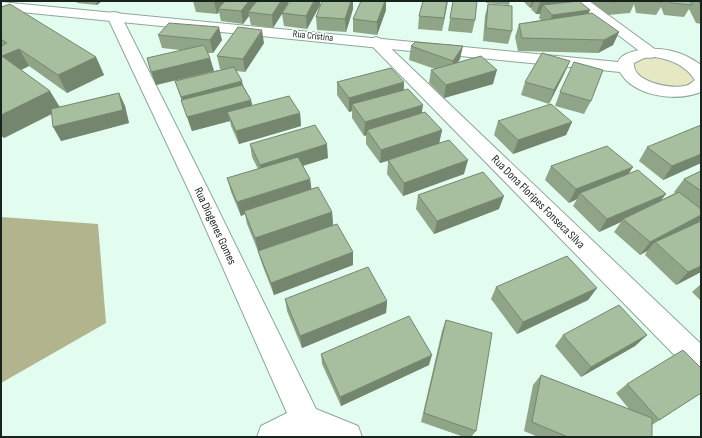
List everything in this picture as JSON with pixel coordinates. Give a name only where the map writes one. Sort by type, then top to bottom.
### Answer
[{"type":"street","points":[[580,1],[651,53]]},
{"type":"street","name":"Rua Cristina","points":[[1,6],[114,16],[626,68]]},
{"type":"street","name":"Rua Diogenes Gomes","points":[[114,16],[200,193],[309,429]]},
{"type":"street","name":"Rua Dona Florípes Fonseca Silva","points":[[376,42],[701,363]]},
{"type":"street","points":[[640,53],[651,53],[676,58],[700,75],[696,89],[681,92],[667,92],[652,88],[640,82],[631,75],[626,68],[626,61],[631,56],[640,53]]},
{"type":"street","points":[[681,92],[701,105]]},
{"type":"street","points":[[272,437],[309,429],[347,437]]},
{"type":"green space","points":[[658,56],[677,61],[694,76],[694,82],[683,88],[651,84],[635,73],[632,64],[641,57]]},
{"type":"green space","points":[[1,217],[98,224],[106,323],[1,383]]},
{"type":"building","points":[[225,1],[249,1],[241,11],[218,9]]},
{"type":"building","points":[[257,1],[281,1],[272,15],[248,12]]},
{"type":"building","points":[[290,1],[314,1],[306,16],[282,13]]},
{"type":"building","points":[[322,1],[351,1],[345,19],[316,17]]},
{"type":"building","points":[[361,1],[385,1],[377,22],[353,19]]},
{"type":"building","points":[[423,1],[447,1],[444,18],[419,16]]},
{"type":"building","points":[[453,1],[477,1],[475,20],[450,18]]},
{"type":"building","points":[[579,1],[590,10],[552,15],[543,5]]},
{"type":"building","points":[[670,1],[690,1],[692,5],[671,3]]},
{"type":"building","points":[[10,4],[96,57],[58,75],[19,49],[2,56],[50,91],[1,115],[1,46],[7,43],[1,39],[1,7]]},
{"type":"building","points":[[488,4],[512,6],[512,31],[486,28]]},
{"type":"building","points":[[592,13],[619,32],[604,40],[522,38],[519,24]]},
{"type":"building","points":[[169,23],[219,27],[210,40],[158,35]]},
{"type":"building","points":[[238,27],[262,30],[243,59],[217,56]]},
{"type":"building","points":[[415,42],[463,46],[453,61],[411,46]]},
{"type":"building","points":[[204,45],[210,58],[151,72],[147,58]]},
{"type":"building","points":[[542,53],[570,61],[554,90],[525,82]]},
{"type":"building","points":[[481,56],[497,70],[446,85],[431,70]]},
{"type":"building","points":[[574,62],[603,70],[591,101],[560,92]]},
{"type":"building","points":[[234,67],[242,81],[181,97],[175,81]]},
{"type":"building","points":[[391,68],[404,82],[349,98],[337,82]]},
{"type":"building","points":[[242,85],[251,100],[187,117],[181,100]]},
{"type":"building","points":[[408,89],[423,105],[365,122],[352,104]]},
{"type":"building","points":[[119,93],[123,110],[53,127],[51,109]]},
{"type":"building","points":[[289,96],[300,113],[236,131],[227,112]]},
{"type":"building","points":[[551,104],[572,122],[518,140],[498,121]]},
{"type":"building","points":[[425,112],[442,130],[381,150],[367,130]]},
{"type":"building","points":[[315,125],[327,144],[260,165],[250,144]]},
{"type":"building","points":[[701,125],[701,154],[672,166],[647,147]]},
{"type":"building","points":[[449,140],[468,160],[404,183],[388,160]]},
{"type":"building","points":[[607,146],[633,167],[576,189],[551,166]]},
{"type":"building","points":[[298,157],[310,179],[237,202],[227,178]]},
{"type":"building","points":[[638,170],[666,194],[607,219],[580,193]]},
{"type":"building","points":[[701,171],[701,191],[684,179]]},
{"type":"building","points":[[483,172],[504,196],[437,221],[418,195]]},
{"type":"building","points":[[318,187],[332,212],[255,238],[244,211]]},
{"type":"building","points":[[679,192],[701,209],[701,215],[650,242],[623,219]]},
{"type":"building","points":[[701,221],[701,266],[688,272],[655,242]]},
{"type":"building","points":[[337,224],[353,252],[271,283],[258,251]]},
{"type":"building","points":[[567,256],[597,288],[523,322],[496,287]]},
{"type":"building","points":[[368,267],[387,301],[300,336],[285,299]]},
{"type":"building","points":[[619,305],[647,335],[591,367],[563,335]]},
{"type":"building","points":[[409,316],[432,355],[340,397],[321,354]]},
{"type":"building","points":[[446,320],[492,333],[476,431],[424,413]]},
{"type":"building","points":[[683,350],[701,368],[701,393],[659,420],[627,384]]},
{"type":"building","points":[[541,375],[652,418],[652,437],[568,437],[532,422]]}]
